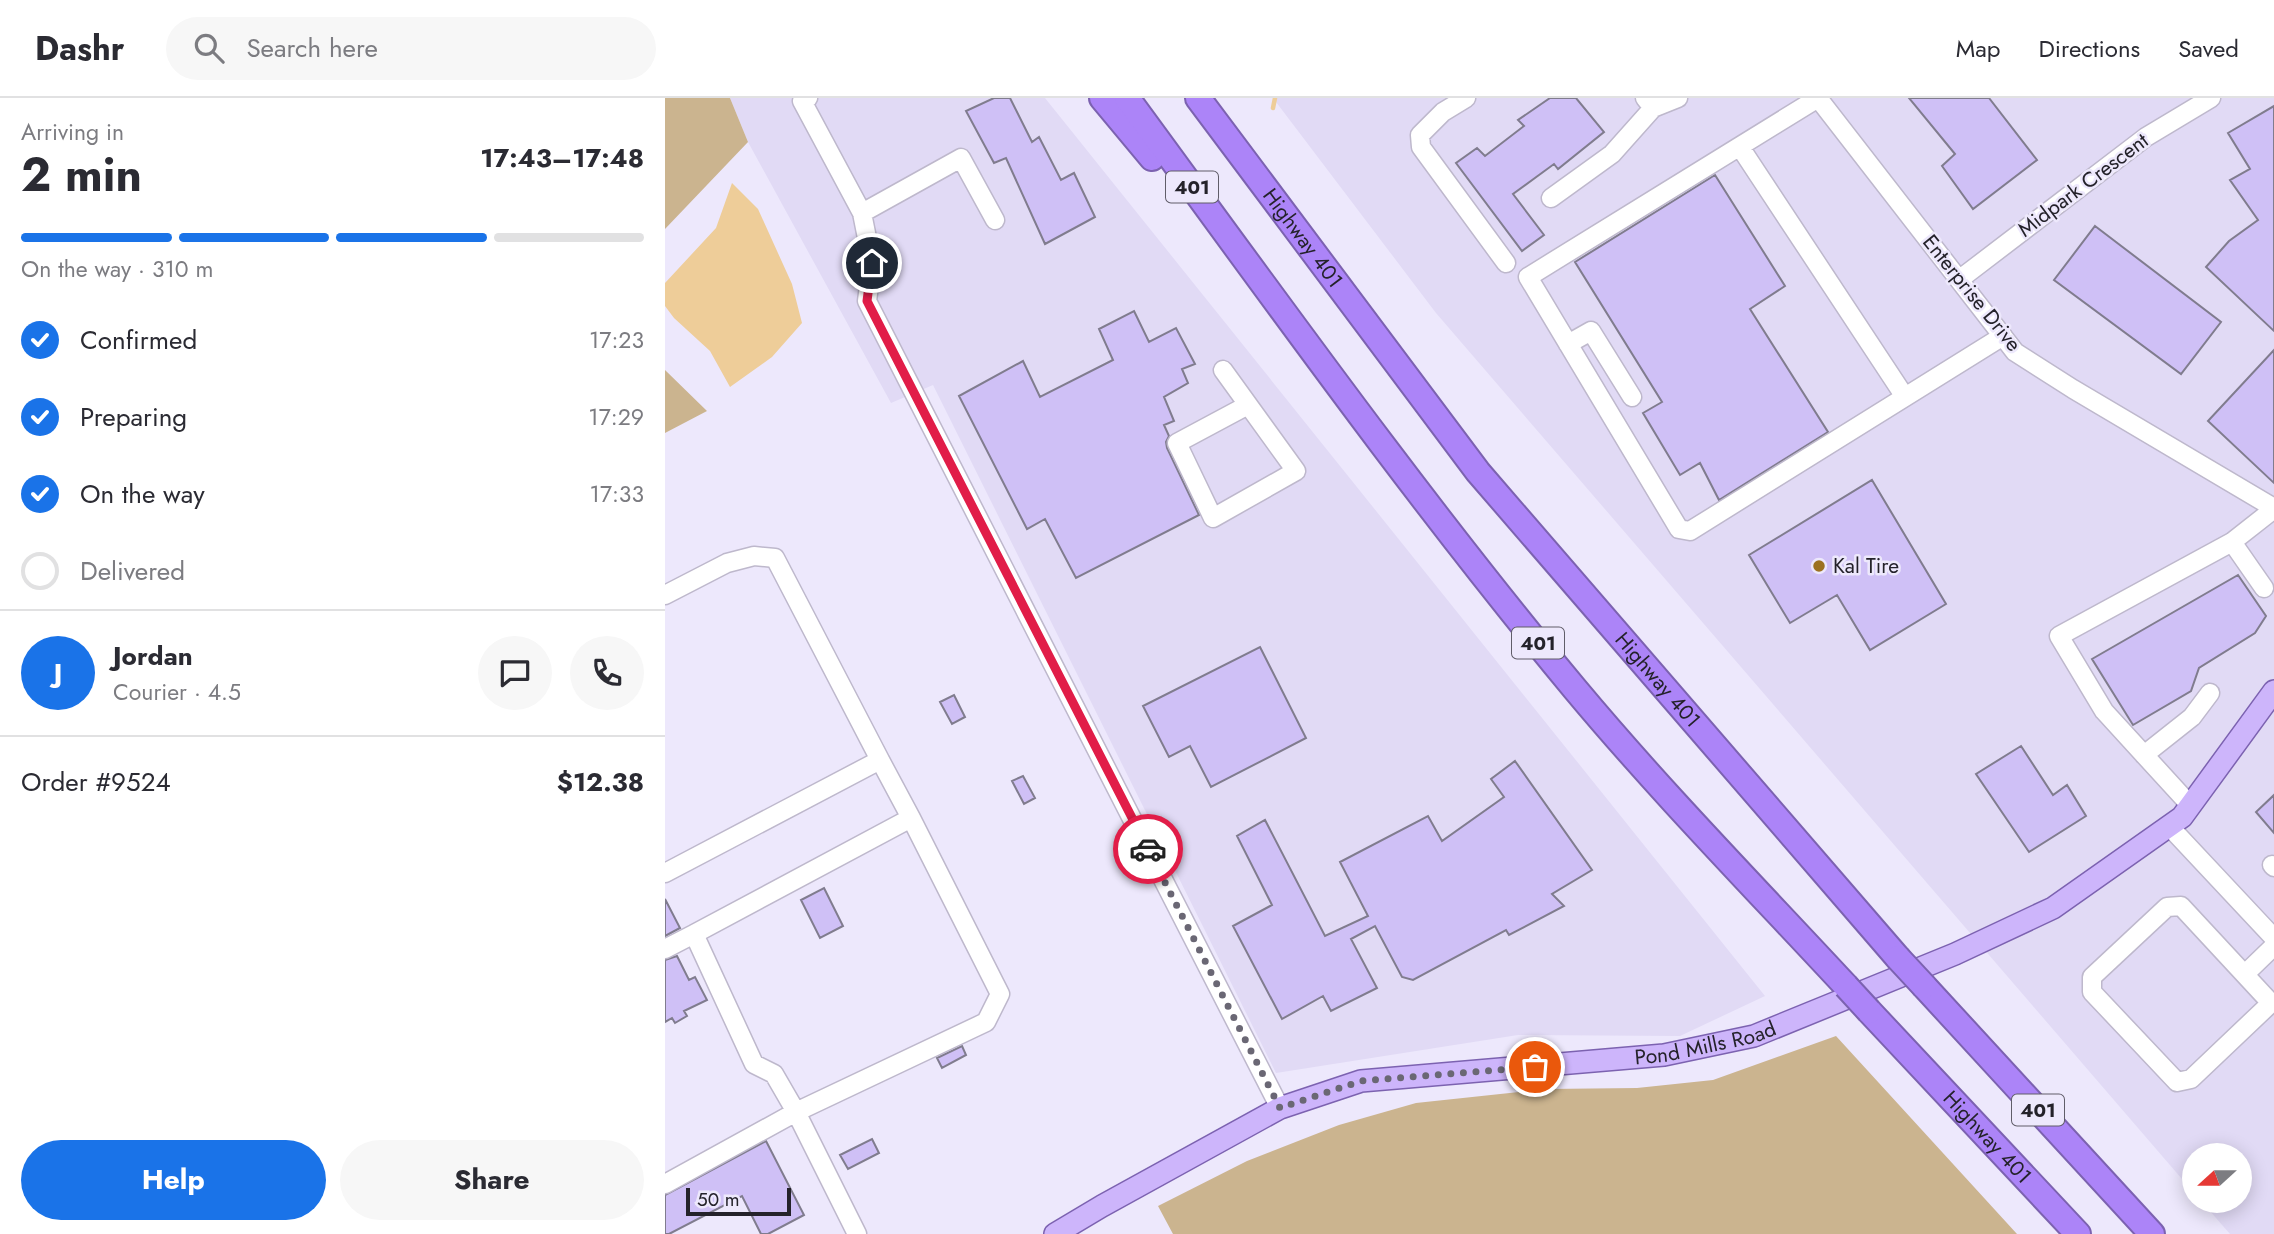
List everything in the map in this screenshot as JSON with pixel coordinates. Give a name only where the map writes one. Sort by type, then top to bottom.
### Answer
[{"type":"highway","points":[[1102,98],[1192,206],[1256,277]]},
{"type":"highway","name":"Highway 401","points":[[1127,98],[1256,277],[1486,578],[1576,689],[1663,790],[2078,1234]]},
{"type":"highway","name":"Highway 401","points":[[1198,98],[1478,472],[1898,958],[2152,1234]]},
{"type":"main road","name":"Pond Mills Road","points":[[1055,1234],[1280,1108],[1361,1081],[1664,1055],[1754,1036],[1955,954],[2053,908],[2182,817],[2270,706]]},
{"type":"street","points":[[808,98],[802,102],[862,213],[872,263],[867,301],[1280,1108]]},
{"type":"street","points":[[1551,198],[1612,153],[1649,103],[1678,98]]},
{"type":"street","points":[[1818,98],[1528,277],[1679,529],[1691,531],[2004,336]]},
{"type":"street","name":"Enterprise Drive","points":[[1818,98],[2015,352],[2274,509]]},
{"type":"street","name":"Midpark Crescent","points":[[1960,279],[2146,137],[2211,98]]},
{"type":"street","points":[[1453,101],[1420,135],[1421,148],[1506,263]]},
{"type":"street","points":[[1740,146],[1905,397]]},
{"type":"street","points":[[862,213],[961,158],[995,220]]},
{"type":"street","points":[[1569,344],[1591,331],[1632,397]]},
{"type":"street","points":[[1223,370],[1296,471],[1213,518],[1177,443],[1248,405]]},
{"type":"street","points":[[2190,806],[2104,711],[2059,636],[2232,542],[2274,509]]},
{"type":"street","points":[[2232,542],[2264,588]]},
{"type":"street","points":[[665,595],[727,563],[754,556],[775,558],[1000,994],[986,1023],[796,1112],[665,1184]]},
{"type":"street","points":[[2144,755],[2192,717],[2210,693]]},
{"type":"street","points":[[665,873],[880,760]]},
{"type":"street","points":[[665,949],[911,818]]},
{"type":"street","points":[[2169,827],[2274,938]]},
{"type":"street","points":[[2181,906],[2245,974],[2271,1003],[2191,1079],[2178,1082],[2092,992],[2092,977],[2167,907],[2181,906]]},
{"type":"street","points":[[694,934],[754,1064],[774,1074],[857,1234]]},
{"type":"street","points":[[2245,974],[2274,946]]},
{"type":"shaded area","points":[[665,98],[730,98],[748,142],[665,229]]},
{"type":"shaded area","points":[[730,98],[1045,98],[1765,996],[1680,1036],[1518,1035],[1276,1073],[933,385],[891,403],[748,142]]},
{"type":"shaded area","points":[[1273,98],[2274,98],[2274,1234],[2230,1234],[2212,1213],[2252,1213],[2252,1143],[2182,1143],[2182,1179],[1436,313]]},
{"type":"shaded area","points":[[732,183],[758,209],[792,284],[802,323],[772,357],[730,387],[710,351],[674,318],[665,306],[665,283],[716,228]]},
{"type":"shaded area","points":[[665,370],[707,411],[665,433]]},
{"type":"shaded area","points":[[1836,1036],[2017,1234],[1173,1234],[1158,1206],[1247,1161],[1339,1125],[1416,1103],[1547,1089],[1637,1088],[1713,1080]]},
{"type":"building","points":[[994,98],[1010,98],[1032,142],[1039,137],[1061,180],[1074,173],[1095,217],[1045,244],[1006,158],[994,163],[966,111]]},
{"type":"building","points":[[1550,98],[1576,98],[1604,132],[1558,169],[1554,164],[1513,194],[1544,235],[1522,251],[1456,163],[1477,148],[1485,156],[1524,126],[1518,120]]},
{"type":"building","points":[[1909,98],[1989,98],[2037,160],[1973,209],[1942,166],[1955,154]]},
{"type":"building","points":[[2274,106],[2274,331],[2206,267],[2229,241],[2258,220],[2230,180],[2250,169],[2228,133]]},
{"type":"building","points":[[1715,175],[1785,286],[1750,309],[1828,432],[1719,500],[1700,463],[1680,475],[1643,413],[1662,402],[1575,262]]},
{"type":"building","points":[[2095,226],[2221,322],[2181,374],[2054,280]]},
{"type":"building","points":[[1134,311],[1149,342],[1176,328],[1195,364],[1182,369],[1188,383],[1164,397],[1174,421],[1164,425],[1169,436],[1167,448],[1199,515],[1076,578],[1045,519],[1027,529],[959,396],[1023,361],[1040,397],[1113,360],[1099,329]]},
{"type":"building","points":[[2274,350],[2274,483],[2208,421]]},
{"type":"building","points":[[1872,480],[1946,604],[1870,650],[1837,595],[1790,623],[1749,555]]},
{"type":"building","points":[[2238,575],[2266,616],[2255,633],[2199,668],[2191,691],[2133,725],[2092,659]]},
{"type":"building","points":[[1260,647],[1306,738],[1211,787],[1190,746],[1169,757],[1143,706]]},
{"type":"building","points":[[954,695],[965,717],[952,724],[940,702]]},
{"type":"building","points":[[2021,746],[2053,795],[2067,785],[2086,816],[2029,852],[1976,774]]},
{"type":"building","points":[[1515,761],[1592,870],[1552,894],[1564,906],[1509,935],[1506,930],[1413,980],[1402,977],[1375,926],[1351,939],[1377,988],[1331,1011],[1323,996],[1282,1019],[1233,926],[1272,905],[1237,836],[1265,820],[1325,936],[1368,916],[1340,862],[1428,816],[1442,841],[1504,797],[1491,779]]},
{"type":"building","points":[[1023,776],[1035,798],[1024,804],[1012,781]]},
{"type":"building","points":[[2274,795],[2274,833],[2256,812]]},
{"type":"building","points":[[824,888],[843,926],[820,938],[801,900]]},
{"type":"building","points":[[665,899],[680,928],[665,936]]},
{"type":"building","points":[[677,956],[689,980],[695,977],[707,1000],[684,1011],[687,1016],[675,1023],[672,1018],[665,1022],[665,960]]},
{"type":"building","points":[[962,1046],[966,1055],[942,1068],[937,1058]]},
{"type":"building","points":[[872,1139],[879,1153],[848,1169],[840,1155]]},
{"type":"building","points":[[766,1141],[804,1215],[768,1234],[761,1234],[742,1196],[665,1234],[665,1195]]},
{"type":"waterway","points":[[1273,108],[1275,98]]},
{"type":"way so far","points":[[1148,849],[1280,1108],[1361,1081],[1535,1067]]},
{"type":"place","name":"Kal Tire","points":[[1819,566]]},
{"type":"route","points":[[872,263],[867,301],[1148,849]]}]
